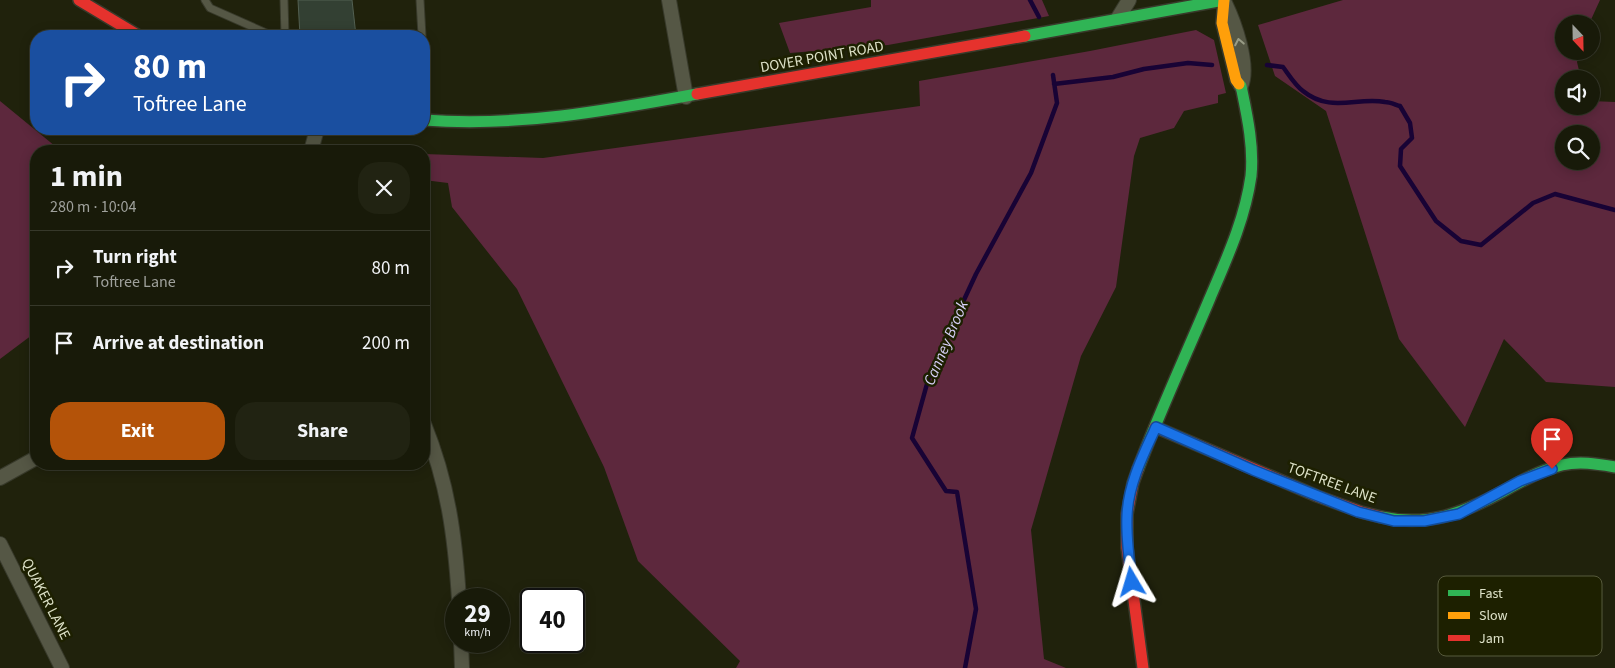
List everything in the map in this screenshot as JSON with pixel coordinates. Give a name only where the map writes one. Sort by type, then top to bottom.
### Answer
[{"type":"street","points":[[79,0],[129,30]]},
{"type":"street","points":[[669,0],[686,97]]},
{"type":"street","points":[[1118,18],[1129,0]]},
{"type":"street","points":[[1143,668],[1127,548],[1127,514],[1133,482],[1240,223],[1247,199],[1251,174],[1251,150],[1241,86],[1244,78],[1239,41],[1234,20],[1224,0]]},
{"type":"street","name":"DOVER POINT ROAD","points":[[430,120],[495,122],[593,113],[1224,0]]},
{"type":"street","name":"TOFTREE LANE","points":[[1156,427],[1253,470],[1358,512],[1394,521],[1424,521],[1459,514],[1520,481],[1566,463],[1598,462],[1615,467]]},
{"type":"street","points":[[430,439],[448,496],[456,546],[458,588]]},
{"type":"street","points":[[0,478],[30,461]]},
{"type":"street","name":"QUAKER LANE","points":[[0,544],[62,668]]},
{"type":"street","points":[[461,653],[462,668]]},
{"type":"lane","points":[[205,0],[210,8],[260,30]]},
{"type":"lane","points":[[284,0],[285,30]]},
{"type":"lane","points":[[420,0],[422,30]]},
{"type":"shaded area","points":[[871,0],[1042,0],[1049,16],[888,45],[790,53],[779,23],[871,7]]},
{"type":"shaded area","points":[[1343,0],[1600,0],[1593,15],[1555,15],[1555,60],[1578,60],[1579,70],[1555,70],[1555,115],[1600,115],[1600,101],[1615,102],[1615,387],[1546,382],[1504,339],[1465,427],[1399,339],[1326,111],[1275,76],[1258,25]]},
{"type":"shaded area","points":[[1196,30],[1214,40],[1226,93],[1218,95],[1218,103],[1184,111],[1174,128],[1140,138],[1134,156],[1116,287],[1081,356],[1031,530],[1044,659],[1066,668],[736,668],[740,661],[638,561],[604,467],[517,289],[452,207],[448,183],[430,181],[430,154],[543,158],[920,106],[919,81]]},
{"type":"shaded area","points":[[0,101],[30,126],[30,135],[41,135],[54,145],[30,145],[30,336],[0,359]]},
{"type":"building","points":[[298,0],[352,0],[355,30],[300,30]]},
{"type":"waterway","name":"Canney Brook","points":[[1030,0],[1039,17]]},
{"type":"waterway","points":[[1054,84],[1113,77],[1144,69],[1188,63],[1212,65]]},
{"type":"waterway","points":[[1267,65],[1283,67],[1300,89],[1313,98],[1333,103],[1374,101],[1389,102],[1400,106],[1410,123],[1412,138],[1401,149],[1400,166],[1436,221],[1461,241],[1481,245],[1533,203],[1555,194],[1615,210]]},
{"type":"waterway","name":"Canney Brook","points":[[965,668],[976,609],[957,492],[946,491],[912,438],[930,373],[976,274],[1031,173],[1057,103],[1053,75]]},
{"type":"traffic: fast","points":[[1025,36],[1224,0]]},
{"type":"traffic: fast","points":[[1138,469],[1229,253],[1244,208],[1251,176],[1252,153],[1248,119],[1239,84]]},
{"type":"traffic: fast","points":[[430,120],[493,121],[561,116],[697,94]]},
{"type":"traffic: fast","points":[[1381,517],[1414,520],[1429,519],[1458,512],[1487,500],[1531,476],[1562,465],[1582,463],[1615,467]]},
{"type":"traffic: slow","points":[[1224,0],[1222,23],[1236,80],[1239,84]]},
{"type":"traffic: jam","points":[[79,0],[129,30]]},
{"type":"traffic: jam","points":[[697,94],[1025,36]]},
{"type":"traffic: jam","points":[[1155,427],[1317,496],[1381,517]]},
{"type":"traffic: jam","points":[[1138,469],[1133,483],[1127,514],[1127,548],[1143,668]]},
{"type":"route","points":[[1132,582],[1127,548],[1127,514],[1133,482],[1156,427],[1253,470],[1358,512],[1394,521],[1424,521],[1459,514],[1520,481],[1552,469]]}]
